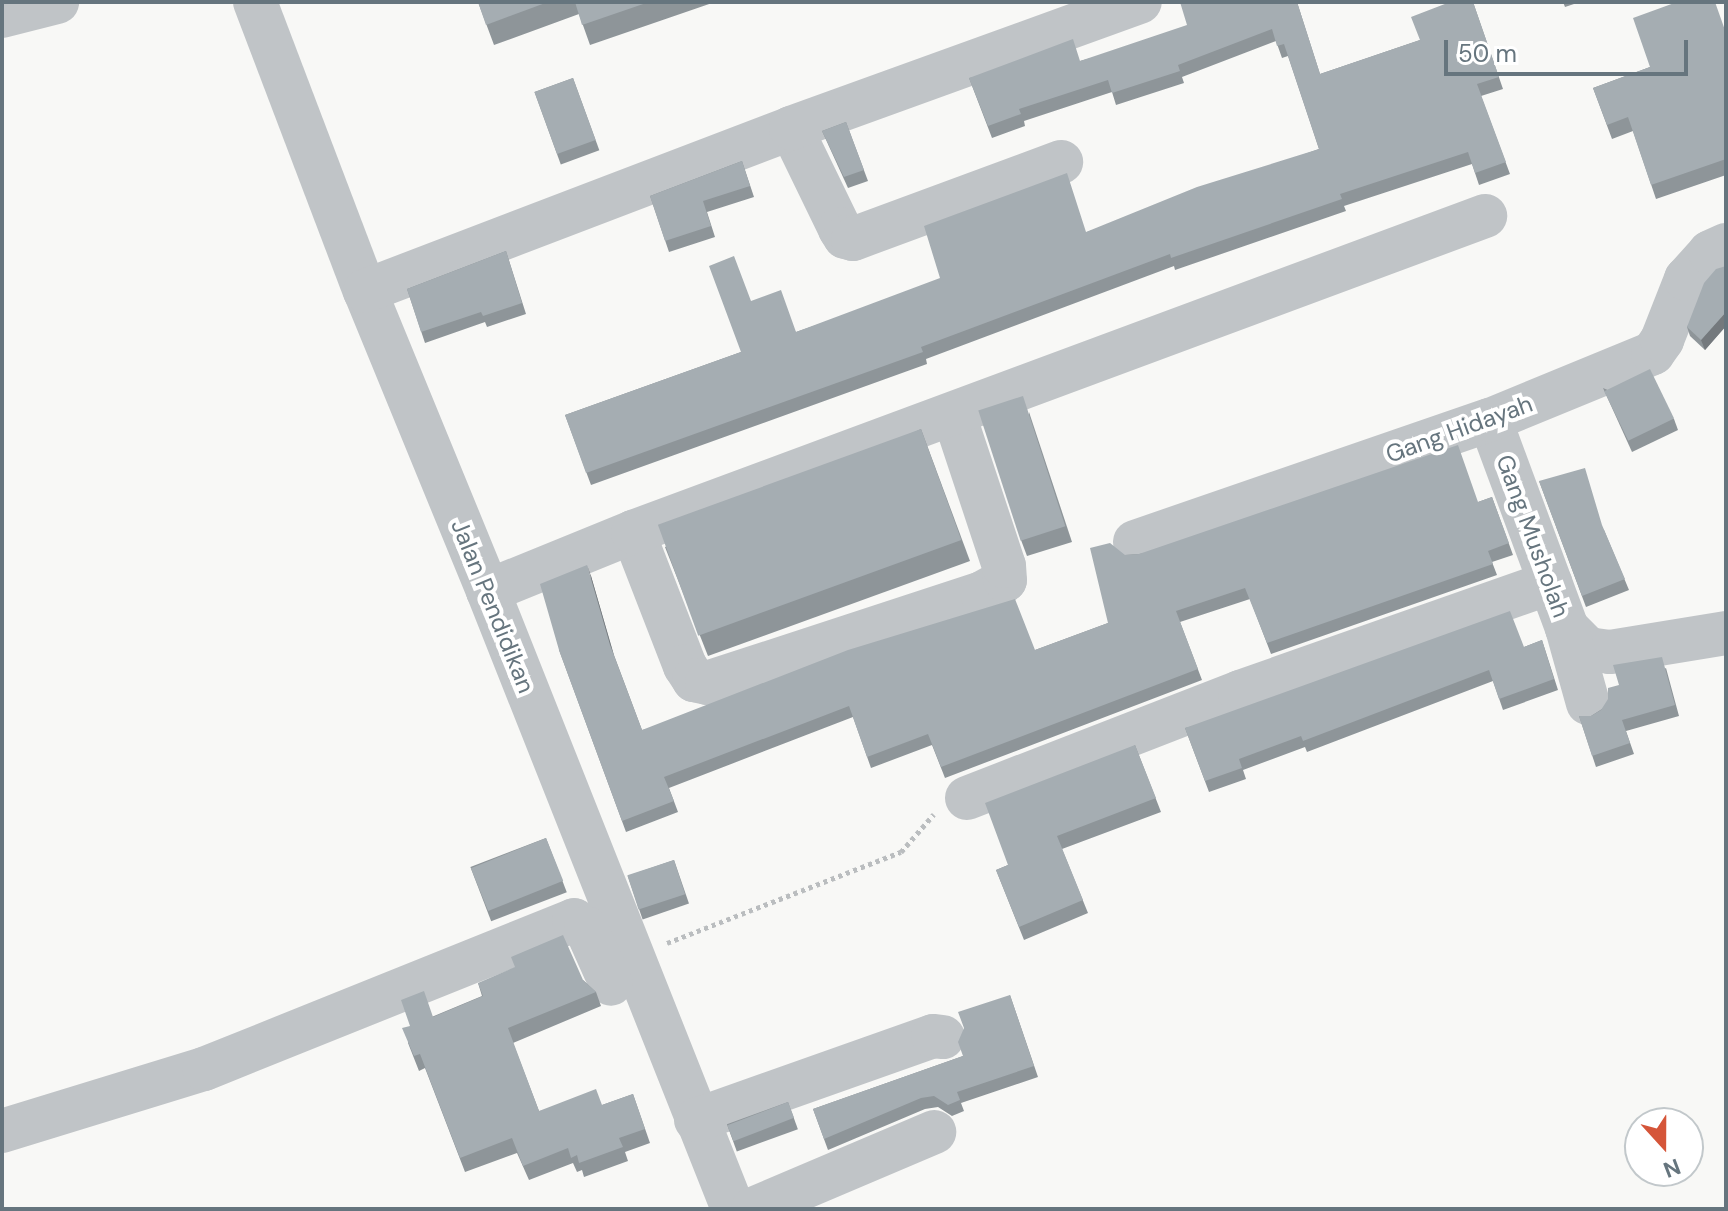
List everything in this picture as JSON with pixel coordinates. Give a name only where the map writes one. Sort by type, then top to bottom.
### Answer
[{"type":"street","points":[[2,16],[57,2]]},
{"type":"street","name":"Jalan Pendidikan","points":[[255,2],[365,291],[488,591],[630,957],[733,1209]]},
{"type":"street","points":[[365,291],[791,128],[1140,2]]},
{"type":"street","points":[[791,128],[840,229],[845,237],[853,239],[1061,162]]},
{"type":"street","points":[[488,591],[633,532],[1485,216]]},
{"type":"street","name":"Gang Hidayah","points":[[1135,542],[1490,420],[1653,353],[1662,340],[1686,279],[1710,252],[1726,245]]},
{"type":"street","points":[[633,532],[685,666],[694,680],[707,683],[982,593],[1005,580],[1004,566],[954,415]]},
{"type":"street","name":"Gang Musholah","points":[[1490,420],[1567,628],[1588,649],[1610,652],[1726,633]]},
{"type":"street","points":[[967,798],[1240,692],[1550,583]]},
{"type":"street","points":[[1567,628],[1588,703]]},
{"type":"street","points":[[2,1131],[204,1069],[574,920],[586,928],[633,1035],[642,1044],[666,1044]]},
{"type":"street","points":[[696,1120],[933,1036],[943,1037]]},
{"type":"street","points":[[753,1209],[934,1132]]},
{"type":"path","points":[[630,957],[901,852],[931,816],[967,798]]},
{"type":"building","points":[[478,2],[548,2],[486,25]]},
{"type":"building","points":[[575,2],[649,2],[582,25]]},
{"type":"building","points":[[1180,2],[1297,2],[1320,74],[1420,40],[1411,17],[1450,2],[1473,2],[1499,77],[1477,84],[1506,162],[1475,173],[1468,152],[1340,194],[1342,199],[1171,258],[1170,254],[921,347],[923,352],[586,473],[565,415],[741,352],[709,266],[734,256],[751,301],[781,290],[796,332],[940,278],[924,226],[1067,173],[1086,232],[1197,187],[1319,149],[1284,44],[1277,46],[1272,29],[1178,65],[1180,71],[1112,93],[1108,80],[1019,109],[1021,114],[988,126],[969,78],[1073,39],[1080,61],[1187,25]]},
{"type":"building","points":[[1677,2],[1715,2],[1726,33],[1726,159],[1651,185],[1628,117],[1607,125],[1593,88],[1650,67],[1633,18]]},
{"type":"building","points":[[573,78],[596,140],[557,154],[534,92]]},
{"type":"building","points":[[846,122],[864,170],[844,177],[822,131]]},
{"type":"building","points":[[742,161],[750,186],[703,201],[711,226],[665,241],[650,196]]},
{"type":"building","points":[[506,251],[522,303],[483,316],[481,312],[421,332],[407,289]]},
{"type":"building","points":[[1726,266],[1726,312],[1701,340],[1687,327],[1704,283],[1716,269]]},
{"type":"building","points":[[1650,369],[1674,418],[1628,441],[1604,391]]},
{"type":"building","points":[[1023,396],[1065,526],[1021,541],[978,411]]},
{"type":"building","points":[[921,429],[961,540],[698,636],[658,525]]},
{"type":"building","points":[[1458,445],[1478,502],[1492,497],[1509,543],[1488,551],[1493,564],[1267,643],[1245,588],[1176,611],[1198,669],[941,767],[928,734],[867,757],[849,706],[664,777],[674,801],[622,821],[559,650],[540,584],[587,565],[610,645],[642,730],[848,650],[1015,599],[1035,650],[1108,623],[1090,548],[1110,543],[1125,555],[1139,554]]},
{"type":"building","points":[[1585,468],[1602,525],[1625,579],[1582,596],[1539,481]]},
{"type":"building","points":[[1510,611],[1524,647],[1542,640],[1554,679],[1499,699],[1489,670],[1303,741],[1301,736],[1239,759],[1242,768],[1205,781],[1185,728]]},
{"type":"building","points":[[1662,657],[1675,705],[1622,720],[1630,743],[1592,756],[1579,716],[1591,716],[1601,710],[1608,699],[1608,688],[1619,685],[1613,665]]},
{"type":"building","points":[[1135,745],[1156,798],[1057,836],[1083,900],[1019,927],[996,870],[1008,865],[985,803]]},
{"type":"building","points":[[546,838],[563,881],[488,911],[471,868]]},
{"type":"building","points":[[674,860],[685,894],[639,909],[627,875]]},
{"type":"building","points":[[563,935],[583,980],[596,992],[508,1028],[539,1111],[596,1089],[602,1105],[633,1094],[645,1129],[619,1138],[623,1147],[579,1163],[577,1155],[571,1158],[568,1148],[523,1166],[512,1138],[460,1158],[420,1054],[414,1056],[402,1028],[410,1026],[401,1000],[424,991],[433,1017],[483,996],[478,983],[515,967],[511,957]]},
{"type":"building","points":[[1010,995],[1034,1066],[957,1092],[960,1100],[948,1105],[934,1096],[921,1098],[824,1139],[813,1109],[963,1056],[958,1042],[964,1028],[958,1012]]},
{"type":"building","points":[[788,1102],[794,1118],[733,1141],[727,1125]]}]
